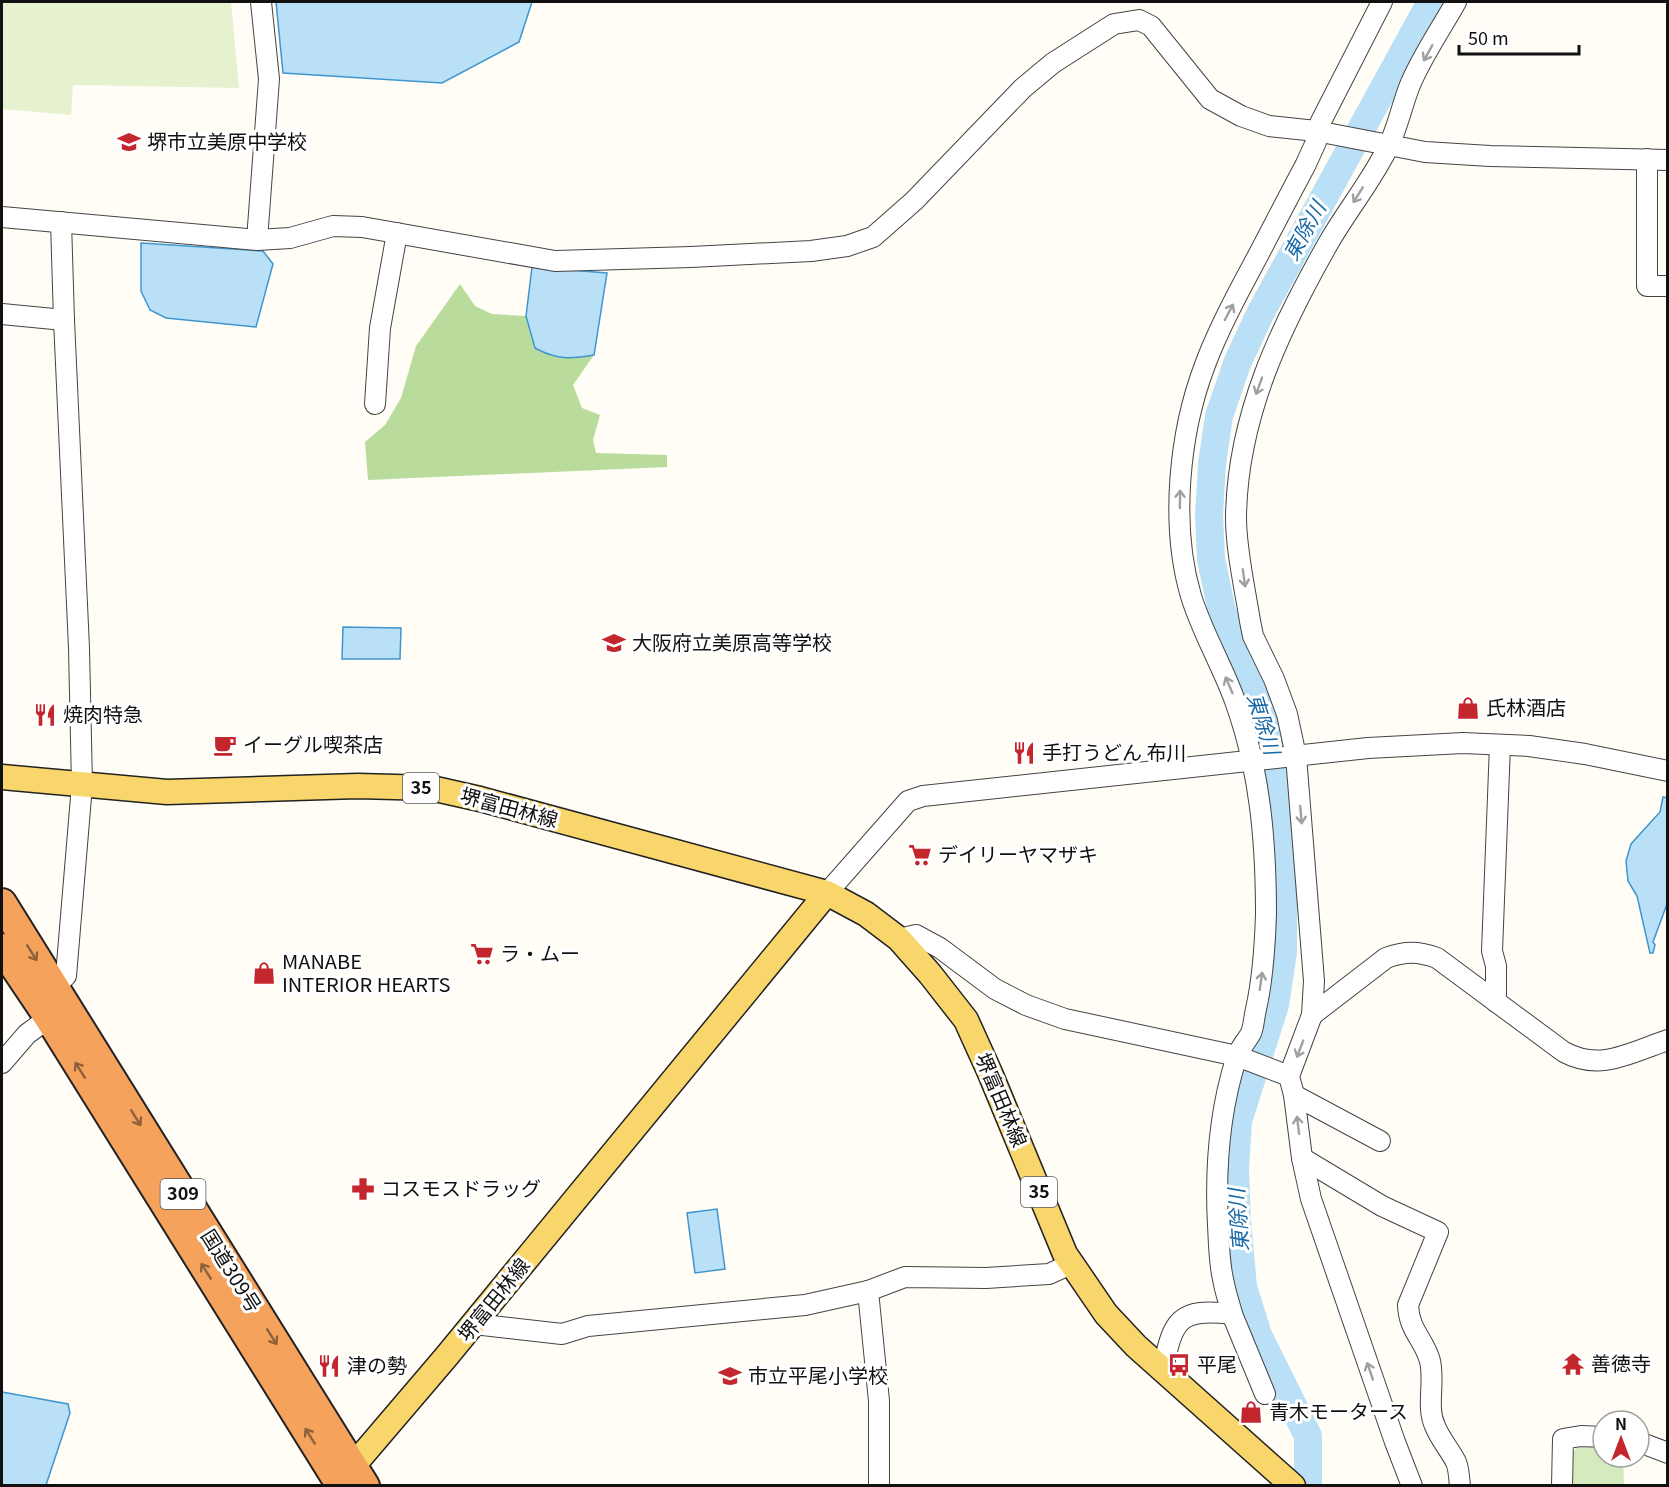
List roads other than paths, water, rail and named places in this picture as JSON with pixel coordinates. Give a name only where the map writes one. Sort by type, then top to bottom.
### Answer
[{"type":"highway","name":"国道309号","points":[[2,903],[349,1479]]},
{"type":"highway","name":"国道309号","points":[[2,948],[349,1479]]},
{"type":"main road","name":"堺富田林線","points":[[2,777],[167,792],[358,786],[431,788],[480,799],[828,893],[866,914],[899,939],[966,1020],[1060,1244],[1106,1314],[1136,1346],[1280,1478]]},
{"type":"main road","name":"堺富田林線","points":[[349,1479],[828,893]]},
{"type":"street","points":[[257,240],[269,79],[261,2]]},
{"type":"street","points":[[1265,1394],[1232,1314],[1222,1277],[1217,1193],[1218,1138],[1251,1032],[1261,988],[1265,953],[1264,829],[1257,760],[1235,699],[1191,595],[1180,533],[1183,460],[1191,414],[1204,366],[1223,323],[1305,166],[1383,2]]},
{"type":"street","points":[[1285,1074],[1312,1016],[1314,981],[1287,714],[1274,679],[1253,636],[1236,521],[1241,454],[1257,390],[1299,298],[1385,144],[1411,84],[1456,2]]},
{"type":"street","points":[[2,217],[257,240],[290,238],[333,226],[362,227],[555,261],[811,251],[847,246],[873,237],[914,201],[1023,88],[1053,63],[1114,24],[1139,20],[1151,26],[1210,99],[1241,116],[1269,126],[1322,131],[1425,152],[1490,156],[1668,160]]},
{"type":"street","points":[[1647,159],[1647,286],[1668,286]]},
{"type":"street","points":[[54,987],[66,976],[82,785],[79,648],[61,222]]},
{"type":"street","points":[[375,404],[380,328],[397,233]]},
{"type":"street","points":[[2,314],[64,320]]},
{"type":"street","points":[[828,893],[908,801],[934,795],[1368,748],[1463,743],[1530,746],[1586,754],[1668,771]]},
{"type":"street","points":[[1496,1002],[1496,966],[1492,951],[1500,745]]},
{"type":"street","points":[[899,939],[916,934],[940,948],[995,989],[1026,1005],[1065,1019],[1242,1058],[1285,1074],[1294,1095],[1302,1158],[1314,1210],[1412,1485]]},
{"type":"street","points":[[1312,1016],[1386,958],[1399,953],[1413,952],[1437,958],[1564,1052],[1578,1059],[1602,1061],[1668,1040]]},
{"type":"street","points":[[2,1063],[27,1034],[48,1018]]},
{"type":"street","points":[[1294,1095],[1380,1141]]},
{"type":"street","points":[[1302,1158],[1382,1206],[1438,1232],[1408,1305],[1408,1315],[1429,1358],[1433,1375],[1432,1416],[1434,1426],[1458,1465],[1460,1485]]},
{"type":"street","points":[[474,1324],[562,1334],[588,1326],[805,1305],[868,1291],[905,1277],[986,1278],[1049,1274],[1071,1264]]},
{"type":"street","points":[[868,1291],[879,1401],[879,1485]]},
{"type":"street","points":[[1163,1369],[1169,1337],[1181,1320],[1205,1311],[1232,1314]]},
{"type":"street","points":[[1562,1485],[1563,1439],[1591,1436]]},
{"type":"street","points":[[1651,1447],[1668,1454]]},
{"type":"water","points":[[276,2],[532,2],[519,42],[442,83],[283,73]]},
{"type":"water","points":[[141,243],[263,251],[273,264],[256,327],[166,318],[150,310],[141,291]]},
{"type":"water","points":[[532,267],[607,273],[594,355],[564,358],[535,348],[526,316]]},
{"type":"water","points":[[343,627],[401,628],[400,659],[342,659]]},
{"type":"water","points":[[1663,797],[1668,798],[1667,904],[1653,942],[1655,945],[1653,953],[1650,953],[1637,896],[1628,881],[1626,861],[1631,844],[1660,812]]},
{"type":"water","points":[[717,1209],[725,1269],[695,1273],[687,1213]]},
{"type":"water","points":[[2,1392],[68,1404],[70,1413],[46,1485],[2,1485]]},
{"type":"waterway","name":"東除川","points":[[1308,1486],[1308,1436],[1258,1335],[1243,1287],[1235,1168],[1238,1121],[1275,1005],[1283,952],[1283,879],[1278,778],[1270,737],[1222,611],[1211,559],[1209,515],[1212,464],[1219,416],[1238,361],[1261,312],[1431,2]]},
{"type":"place","name":"堺市立美原中学校","points":[[129,142]]},
{"type":"place","name":"大阪府立美原高等学校","points":[[614,643]]},
{"type":"place","name":"氏林酒店","points":[[1468,708]]},
{"type":"place","name":"焼肉特急","points":[[45,715]]},
{"type":"place","name":"イーグル喫茶店","points":[[225,745]]},
{"type":"place","name":"手打うどん 布川","points":[[1024,753]]},
{"type":"place","name":"デイリーヤマザキ","points":[[920,855]]},
{"type":"place","name":"ラ・ムー","points":[[482,954]]},
{"type":"place","name":"MANABE INTERIOR HEARTS","points":[[264,973]]},
{"type":"place","name":"コスモスドラッグ","points":[[363,1189]]},
{"type":"place","name":"善徳寺","points":[[1573,1364]]},
{"type":"place","name":"平尾","points":[[1179,1365]]},
{"type":"place","name":"津の勢","points":[[329,1366]]},
{"type":"place","name":"市立平尾小学校","points":[[730,1376]]},
{"type":"place","name":"青木モータース","points":[[1251,1412]]}]
